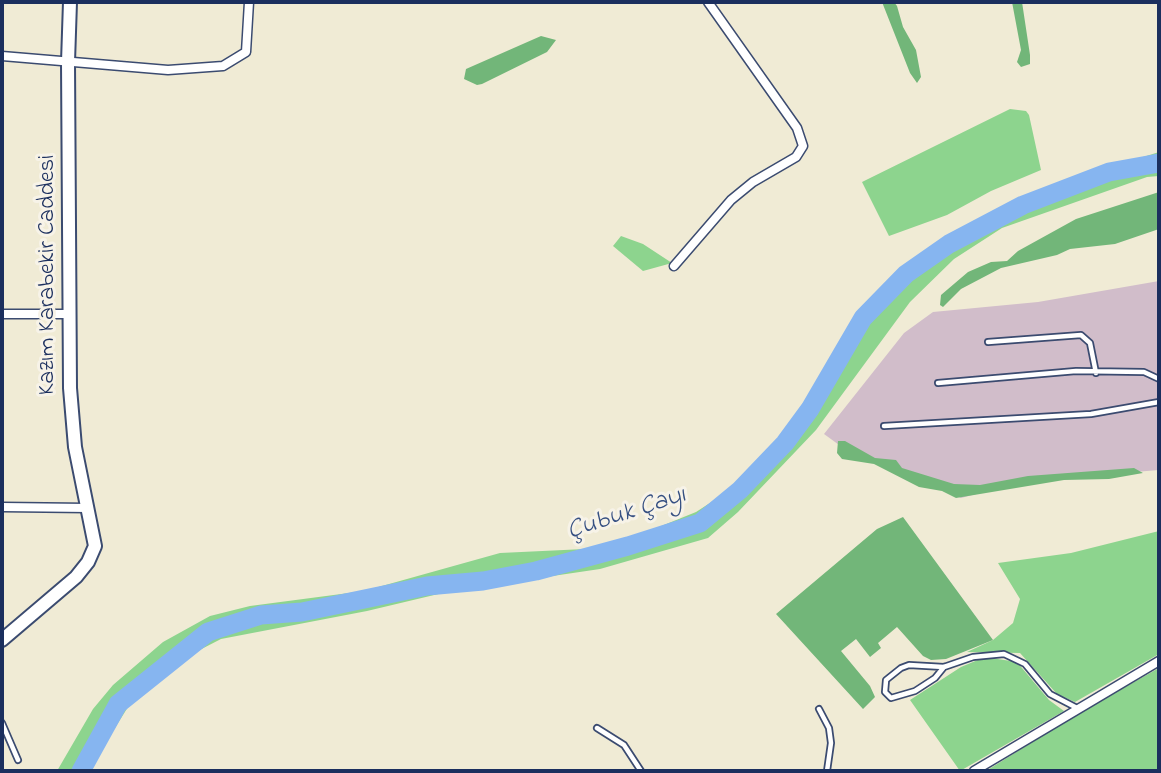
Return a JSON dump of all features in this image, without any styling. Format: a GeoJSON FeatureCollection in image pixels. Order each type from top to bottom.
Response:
{"type":"FeatureCollection","features":[{"type":"Feature","properties":{"kind":"street","name":"Kazım Karabekir Caddesi"},"geometry":{"type":"LineString","coordinates":[[2,640],[76,576],[88,562],[95,546],[73,429],[69,314],[68,62],[71,2]]}},
{"type":"Feature","properties":{"kind":"street"},"geometry":{"type":"LineString","coordinates":[[2,56],[168,70],[223,66],[246,52],[249,2]]}},
{"type":"Feature","properties":{"kind":"street"},"geometry":{"type":"LineString","coordinates":[[674,266],[731,200],[753,182],[796,156],[803,146],[797,128],[708,2]]}},
{"type":"Feature","properties":{"kind":"street"},"geometry":{"type":"LineString","coordinates":[[2,314],[69,314]]}},
{"type":"Feature","properties":{"kind":"street"},"geometry":{"type":"LineString","coordinates":[[2,507],[88,508]]}},
{"type":"Feature","properties":{"kind":"street"},"geometry":{"type":"LineString","coordinates":[[974,771],[1159,661]]}},
{"type":"Feature","properties":{"kind":"lane"},"geometry":{"type":"LineString","coordinates":[[988,342],[1081,335],[1090,343],[1096,373]]}},
{"type":"Feature","properties":{"kind":"lane"},"geometry":{"type":"LineString","coordinates":[[938,383],[1056,371],[1144,372],[1159,379]]}},
{"type":"Feature","properties":{"kind":"lane"},"geometry":{"type":"LineString","coordinates":[[884,426],[1091,414],[1159,402]]}},
{"type":"Feature","properties":{"kind":"lane"},"geometry":{"type":"LineString","coordinates":[[944,667],[928,684],[915,691],[891,698],[885,692],[886,680],[909,665],[944,667],[990,654],[1015,657],[1026,664],[1050,694],[1077,708]]}},
{"type":"Feature","properties":{"kind":"lane"},"geometry":{"type":"LineString","coordinates":[[819,709],[829,728],[831,743],[827,771]]}},
{"type":"Feature","properties":{"kind":"lane"},"geometry":{"type":"LineString","coordinates":[[2,723],[18,760]]}},
{"type":"Feature","properties":{"kind":"lane"},"geometry":{"type":"LineString","coordinates":[[597,728],[624,745],[641,771]]}},
{"type":"Feature","properties":{"kind":"shaded area"},"geometry":{"type":"Polygon","coordinates":[[[1159,281],[1159,470],[1026,481],[961,498],[846,450],[824,434],[904,333],[933,312],[1038,302],[1159,281]]]}},
{"type":"Feature","properties":{"kind":"green space"},"geometry":{"type":"Polygon","coordinates":[[[882,2],[894,2],[897,6],[903,27],[916,50],[921,77],[917,83],[910,73],[882,2]]]}},
{"type":"Feature","properties":{"kind":"green space"},"geometry":{"type":"Polygon","coordinates":[[[1012,2],[1022,2],[1030,55],[1030,64],[1021,67],[1017,62],[1021,50],[1012,2]]]}},
{"type":"Feature","properties":{"kind":"green space"},"geometry":{"type":"Polygon","coordinates":[[[541,36],[556,40],[547,52],[482,84],[477,85],[464,79],[466,69],[541,36]]]}},
{"type":"Feature","properties":{"kind":"green space"},"geometry":{"type":"Polygon","coordinates":[[[1010,109],[1026,111],[1029,115],[1041,170],[991,191],[947,215],[889,236],[862,182],[1010,109]]]}},
{"type":"Feature","properties":{"kind":"green space"},"geometry":{"type":"Polygon","coordinates":[[[1159,152],[1159,176],[1147,177],[1002,228],[954,259],[910,302],[816,430],[738,512],[708,538],[600,569],[451,591],[367,611],[221,639],[184,658],[128,707],[88,771],[57,771],[93,709],[113,685],[163,642],[210,616],[250,606],[364,591],[500,553],[585,549],[649,531],[696,512],[733,488],[775,443],[807,400],[864,307],[894,275],[964,228],[1011,205],[1064,182],[1159,152]]]}},
{"type":"Feature","properties":{"kind":"green space"},"geometry":{"type":"Polygon","coordinates":[[[1159,192],[1159,229],[1115,244],[1070,249],[1057,255],[1001,268],[961,289],[943,307],[940,305],[941,295],[968,272],[991,262],[1007,261],[1018,251],[1076,219],[1159,192]]]}},
{"type":"Feature","properties":{"kind":"green space"},"geometry":{"type":"Polygon","coordinates":[[[621,236],[643,244],[672,263],[643,271],[613,246],[621,236]]]}},
{"type":"Feature","properties":{"kind":"green space"},"geometry":{"type":"Polygon","coordinates":[[[838,441],[845,441],[875,458],[896,460],[902,468],[954,484],[980,485],[1028,476],[1134,468],[1143,473],[1109,479],[1064,480],[956,498],[942,491],[919,487],[874,464],[842,459],[837,453],[838,441]]]}},
{"type":"Feature","properties":{"kind":"green space"},"geometry":{"type":"Polygon","coordinates":[[[903,517],[993,640],[946,659],[931,660],[923,656],[897,627],[878,643],[881,648],[870,657],[856,639],[841,651],[870,686],[875,697],[863,709],[776,614],[877,529],[903,517]]]}},
{"type":"Feature","properties":{"kind":"green space"},"geometry":{"type":"Polygon","coordinates":[[[1159,531],[1159,654],[1075,702],[1057,694],[1020,653],[967,652],[993,640],[1013,623],[1020,599],[998,563],[1071,553],[1159,531]]]}},
{"type":"Feature","properties":{"kind":"green space"},"geometry":{"type":"Polygon","coordinates":[[[985,657],[1017,662],[1049,700],[1064,711],[960,771],[910,700],[961,667],[985,657]]]}},
{"type":"Feature","properties":{"kind":"green space"},"geometry":{"type":"Polygon","coordinates":[[[1159,668],[1159,771],[986,771],[1079,713],[1159,668]]]}},
{"type":"Feature","properties":{"kind":"waterway","name":"Çubuk Çayı"},"geometry":{"type":"LineString","coordinates":[[81,771],[118,704],[208,632],[261,615],[302,612],[427,586],[483,581],[536,571],[700,523],[740,490],[785,443],[810,409],[863,318],[906,274],[949,244],[1023,205],[1109,172],[1159,163]]}}]}
